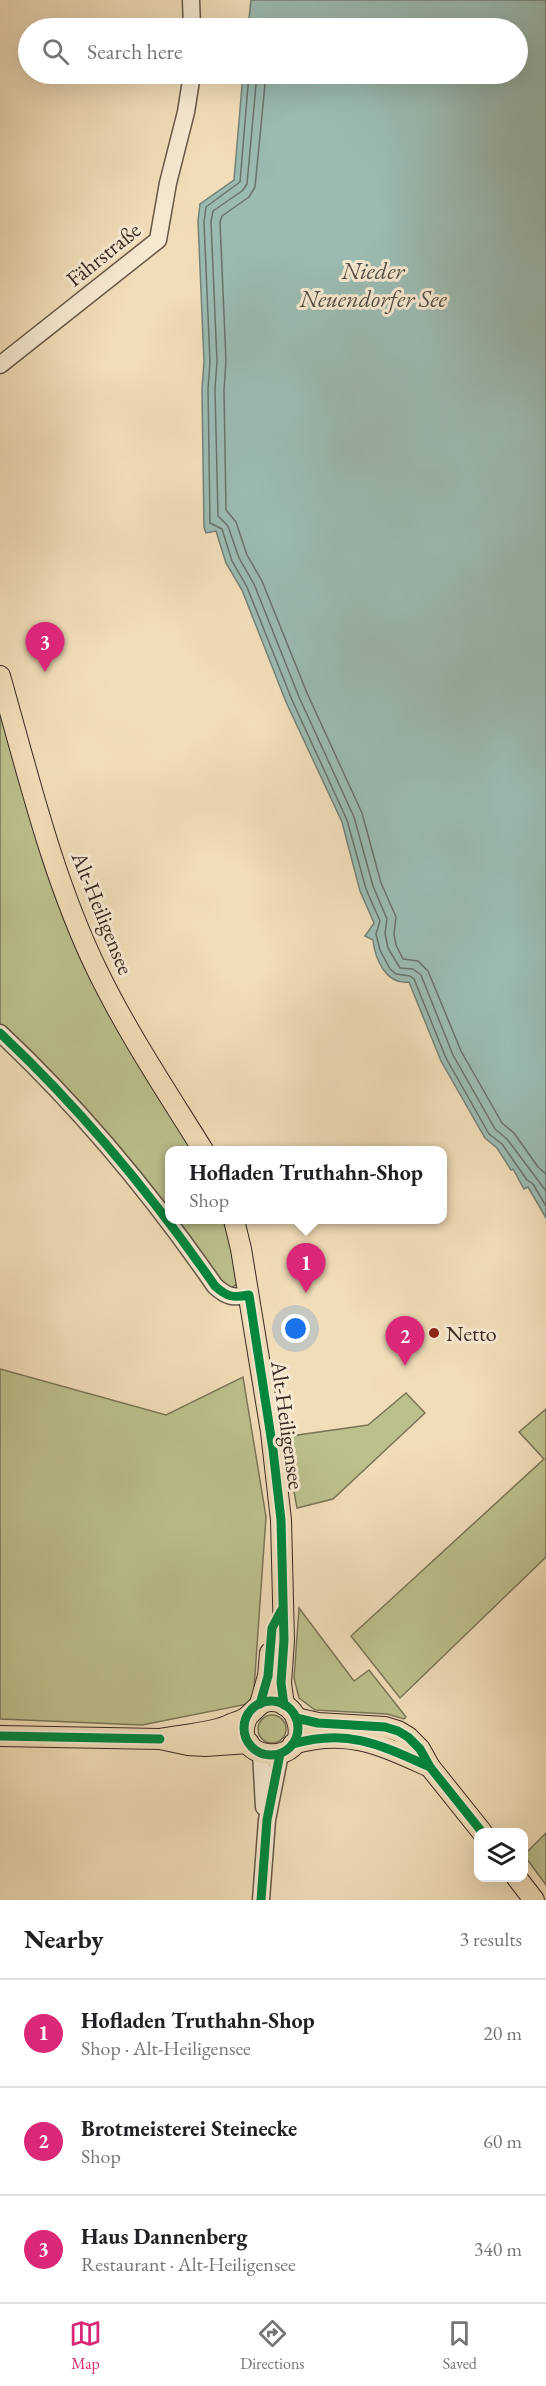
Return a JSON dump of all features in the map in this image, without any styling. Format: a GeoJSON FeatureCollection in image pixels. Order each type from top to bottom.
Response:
{"type":"FeatureCollection","features":[{"type":"Feature","properties":{"kind":"main road","name":"Alt-Heiligensee"},"geometry":{"type":"LineString","coordinates":[[0,676],[50,846],[72,911],[97,970],[201,1146]]}},
{"type":"Feature","properties":{"kind":"main road","name":"Alt-Heiligensee"},"geometry":{"type":"LineString","coordinates":[[235,1224],[249,1295],[273,1450],[281,1520],[282,1608],[278,1634]]}},
{"type":"Feature","properties":{"kind":"main road"},"geometry":{"type":"LineString","coordinates":[[271,1749],[245,1732],[268,1676],[278,1634]]}},
{"type":"Feature","properties":{"kind":"main road"},"geometry":{"type":"LineString","coordinates":[[271,1749],[298,1733],[281,1683],[278,1634]]}},
{"type":"Feature","properties":{"kind":"main road"},"geometry":{"type":"LineString","coordinates":[[160,1739],[225,1727],[271,1701],[290,1712],[318,1722],[385,1727],[408,1737],[420,1749],[430,1767],[478,1828]]}},
{"type":"Feature","properties":{"kind":"main road"},"geometry":{"type":"LineString","coordinates":[[0,1736],[160,1739],[188,1745],[271,1749],[317,1737],[363,1740],[400,1752],[430,1767]]}},
{"type":"Feature","properties":{"kind":"main road"},"geometry":{"type":"LineString","coordinates":[[520,1882],[534,1900]]}},
{"type":"Feature","properties":{"kind":"street"},"geometry":{"type":"LineString","coordinates":[[191,0],[192,18]]}},
{"type":"Feature","properties":{"kind":"street","name":"Fährstraße"},"geometry":{"type":"LineString","coordinates":[[0,365],[158,240],[168,183],[186,112],[190,84]]}},
{"type":"Feature","properties":{"kind":"street"},"geometry":{"type":"LineString","coordinates":[[0,1033],[33,1064],[118,1157],[165,1219]]}},
{"type":"Feature","properties":{"kind":"street"},"geometry":{"type":"LineString","coordinates":[[169,1224],[226,1296],[236,1298],[249,1295]]}},
{"type":"Feature","properties":{"kind":"street"},"geometry":{"type":"LineString","coordinates":[[261,1900],[267,1820],[263,1803],[271,1749]]}},
{"type":"Feature","properties":{"kind":"green space"},"geometry":{"type":"Polygon","coordinates":[[[0,700],[43,846],[192,1146],[165,1146],[165,1211],[0,1027],[0,700]]]}},
{"type":"Feature","properties":{"kind":"green space"},"geometry":{"type":"Polygon","coordinates":[[[176,1224],[226,1224],[238,1283],[230,1289],[225,1288],[176,1224]]]}},
{"type":"Feature","properties":{"kind":"green space"},"geometry":{"type":"Polygon","coordinates":[[[0,1369],[166,1415],[243,1377],[266,1517],[253,1703],[142,1725],[0,1719],[0,1369]]]}},
{"type":"Feature","properties":{"kind":"green space"},"geometry":{"type":"Polygon","coordinates":[[[406,1393],[425,1413],[333,1499],[297,1508],[284,1437],[368,1425],[406,1393]]]}},
{"type":"Feature","properties":{"kind":"green space"},"geometry":{"type":"Polygon","coordinates":[[[546,1409],[546,1557],[400,1698],[351,1636],[544,1459],[519,1432],[546,1409]]]}},
{"type":"Feature","properties":{"kind":"green space"},"geometry":{"type":"Polygon","coordinates":[[[299,1608],[354,1681],[369,1670],[406,1717],[404,1719],[387,1714],[315,1710],[299,1698],[294,1678],[299,1608]]]}},
{"type":"Feature","properties":{"kind":"green space"},"geometry":{"type":"Polygon","coordinates":[[[272,1715],[282,1719],[286,1729],[282,1739],[272,1743],[262,1739],[258,1729],[262,1719],[272,1715]]]}},
{"type":"Feature","properties":{"kind":"green space"},"geometry":{"type":"Polygon","coordinates":[[[546,1833],[546,1885],[528,1860],[528,1851],[546,1833]]]}},
{"type":"Feature","properties":{"kind":"water","name":"Nieder Neuendorfer See"},"geometry":{"type":"Polygon","coordinates":[[[251,0],[546,0],[546,1218],[528,1187],[524,1189],[513,1169],[511,1170],[497,1148],[485,1138],[441,1061],[409,982],[401,982],[388,975],[376,955],[373,940],[365,936],[374,923],[360,891],[342,822],[286,702],[242,590],[226,563],[216,531],[206,533],[204,527],[202,389],[204,362],[198,221],[200,204],[234,180],[242,84],[528,84],[528,18],[249,18],[251,0]]]}},
{"type":"Feature","properties":{"kind":"cycle path"},"geometry":{"type":"LineString","coordinates":[[0,1033],[87,1122],[165,1218]]}},
{"type":"Feature","properties":{"kind":"cycle path"},"geometry":{"type":"LineString","coordinates":[[170,1224],[215,1286],[231,1296],[249,1295],[273,1450],[281,1520],[284,1640],[281,1683],[284,1705]]}},
{"type":"Feature","properties":{"kind":"cycle path"},"geometry":{"type":"LineString","coordinates":[[260,1704],[268,1676],[272,1628],[281,1611]]}},
{"type":"Feature","properties":{"kind":"cycle path"},"geometry":{"type":"LineString","coordinates":[[271,1701],[281,1703],[290,1709],[296,1718],[298,1728],[296,1738],[290,1747],[281,1753],[271,1755],[261,1753],[252,1747],[246,1738],[244,1728],[246,1718],[252,1709],[261,1703],[271,1701]]}},
{"type":"Feature","properties":{"kind":"cycle path"},"geometry":{"type":"LineString","coordinates":[[296,1718],[318,1723],[385,1727],[408,1737],[420,1749],[430,1767],[479,1828]]}},
{"type":"Feature","properties":{"kind":"cycle path"},"geometry":{"type":"LineString","coordinates":[[0,1736],[160,1739]]}},
{"type":"Feature","properties":{"kind":"cycle path"},"geometry":{"type":"LineString","coordinates":[[293,1744],[313,1739],[348,1738],[380,1746],[430,1767]]}},
{"type":"Feature","properties":{"kind":"cycle path"},"geometry":{"type":"LineString","coordinates":[[261,1900],[267,1820],[280,1754]]}},
{"type":"Feature","properties":{"kind":"place","name":"Haus Dannenberg"},"geometry":{"type":"Point","coordinates":[45,672]}},
{"type":"Feature","properties":{"kind":"place","name":"Hofladen Truthahn-Shop"},"geometry":{"type":"Point","coordinates":[306,1293]}},
{"type":"Feature","properties":{"kind":"place","name":"Netto"},"geometry":{"type":"Point","coordinates":[434,1333]}},
{"type":"Feature","properties":{"kind":"place","name":"Brotmeisterei Steinecke"},"geometry":{"type":"Point","coordinates":[405,1366]}}]}
